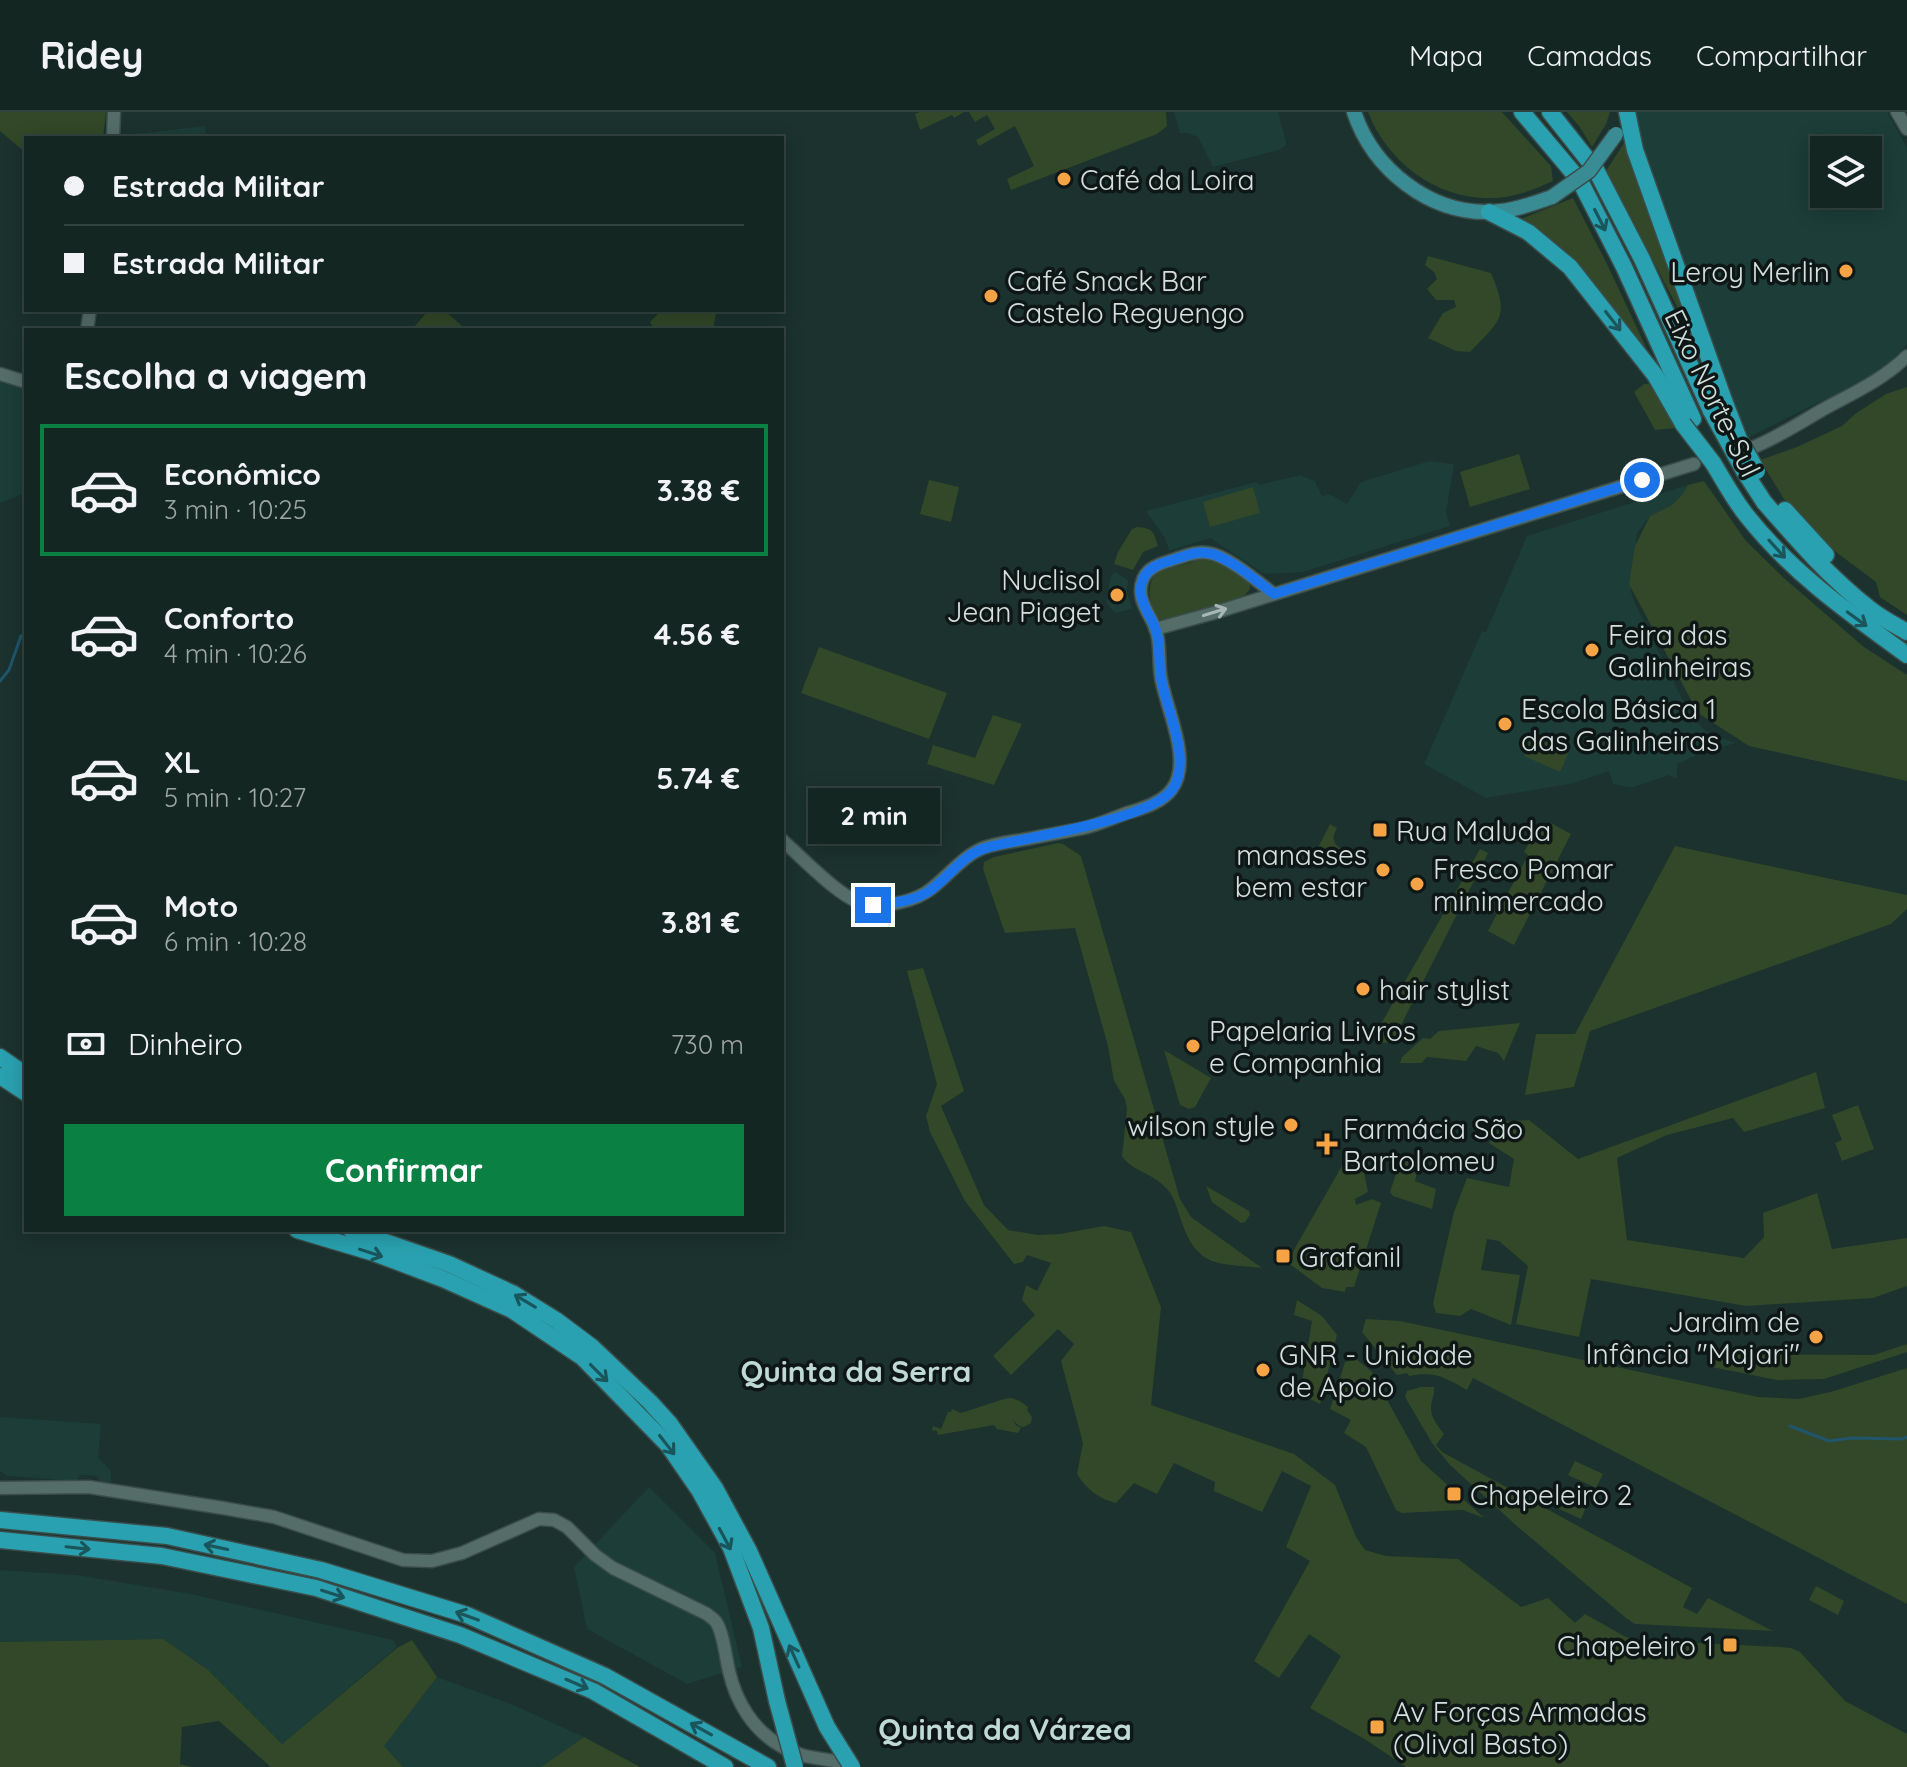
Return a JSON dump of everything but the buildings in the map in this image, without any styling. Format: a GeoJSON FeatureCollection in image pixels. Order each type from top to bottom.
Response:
{"type":"FeatureCollection","features":[{"type":"Feature","properties":{"kind":"highway","name":"Eixo Norte-Sul"},"geometry":{"type":"LineString","coordinates":[[1522,112],[1580,181],[1624,267],[1688,422],[1746,515],[1809,582],[1907,655]]}},
{"type":"Feature","properties":{"kind":"highway","name":"Eixo Norte-Sul"},"geometry":{"type":"LineString","coordinates":[[1550,112],[1596,170],[1718,407]]}},
{"type":"Feature","properties":{"kind":"highway"},"geometry":{"type":"LineString","coordinates":[[1626,112],[1635,150],[1718,407],[1769,499],[1838,568],[1907,622]]}},
{"type":"Feature","properties":{"kind":"highway"},"geometry":{"type":"LineString","coordinates":[[1489,212],[1528,232],[1570,267],[1688,422]]}},
{"type":"Feature","properties":{"kind":"highway","name":"Eixo Norte-Sul"},"geometry":{"type":"LineString","coordinates":[[1769,499],[1800,545],[1872,611],[1907,632]]}},
{"type":"Feature","properties":{"kind":"highway"},"geometry":{"type":"LineString","coordinates":[[0,1057],[24,1074]]}},
{"type":"Feature","properties":{"kind":"highway"},"geometry":{"type":"LineString","coordinates":[[0,1076],[24,1092]]}},
{"type":"Feature","properties":{"kind":"highway"},"geometry":{"type":"LineString","coordinates":[[304,1232],[374,1253],[512,1310],[582,1357],[668,1445],[699,1490],[731,1548],[761,1628],[795,1767]]}},
{"type":"Feature","properties":{"kind":"highway"},"geometry":{"type":"LineString","coordinates":[[357,1232],[449,1264],[514,1294],[592,1347],[650,1402],[670,1424],[715,1488],[749,1551],[827,1727],[854,1767]]}},
{"type":"Feature","properties":{"kind":"highway"},"geometry":{"type":"LineString","coordinates":[[0,1520],[167,1536],[321,1570],[467,1615],[605,1676],[768,1767]]}},
{"type":"Feature","properties":{"kind":"highway"},"geometry":{"type":"LineString","coordinates":[[0,1540],[162,1556],[316,1588],[460,1635],[593,1691],[725,1767]]}},
{"type":"Feature","properties":{"kind":"main road"},"geometry":{"type":"LineString","coordinates":[[1354,112],[1372,150],[1390,171],[1411,188],[1435,201],[1462,209],[1489,212],[1521,208],[1552,197],[1589,171],[1616,134],[1626,112]]}},
{"type":"Feature","properties":{"kind":"street"},"geometry":{"type":"LineString","coordinates":[[113,136],[114,112]]}},
{"type":"Feature","properties":{"kind":"street"},"geometry":{"type":"LineString","coordinates":[[1897,112],[1907,129]]}},
{"type":"Feature","properties":{"kind":"street"},"geometry":{"type":"LineString","coordinates":[[1749,449],[1868,385],[1907,356]]}},
{"type":"Feature","properties":{"kind":"street"},"geometry":{"type":"LineString","coordinates":[[0,374],[24,381]]}},
{"type":"Feature","properties":{"kind":"street"},"geometry":{"type":"LineString","coordinates":[[1155,629],[1694,464]]}},
{"type":"Feature","properties":{"kind":"street"},"geometry":{"type":"LineString","coordinates":[[784,842],[844,895],[859,903],[873,905],[900,902],[926,893],[969,856],[984,848],[1086,827],[1160,800],[1172,790],[1178,776],[1180,753],[1161,678],[1155,629],[1143,602],[1141,589],[1144,576],[1153,567],[1205,552],[1245,572],[1274,594]]}},
{"type":"Feature","properties":{"kind":"street"},"geometry":{"type":"LineString","coordinates":[[0,1488],[89,1487],[236,1510],[274,1517],[403,1560],[432,1561],[462,1553],[539,1519],[554,1520],[567,1527],[613,1568],[707,1614],[718,1624],[740,1704],[757,1729],[801,1757],[843,1762],[854,1767]]}},
{"type":"Feature","properties":{"kind":"shaded area"},"geometry":{"type":"Polygon","coordinates":[[[1174,112],[1278,112],[1285,146],[1213,167],[1198,137],[1180,133],[1174,112]]]}},
{"type":"Feature","properties":{"kind":"shaded area"},"geometry":{"type":"Polygon","coordinates":[[[1636,112],[1887,112],[1907,148],[1907,345],[1866,379],[1749,437],[1728,393],[1638,130],[1636,112]]]}},
{"type":"Feature","properties":{"kind":"shaded area"},"geometry":{"type":"Polygon","coordinates":[[[205,126],[207,136],[126,136],[205,126]]]}},
{"type":"Feature","properties":{"kind":"shaded area"},"geometry":{"type":"Polygon","coordinates":[[[0,380],[24,387],[24,494],[0,503],[0,380]]]}},
{"type":"Feature","properties":{"kind":"shaded area"},"geometry":{"type":"Polygon","coordinates":[[[1429,461],[1454,464],[1446,513],[1450,526],[1303,572],[1264,574],[1210,538],[1169,551],[1165,538],[1146,511],[1256,482],[1259,485],[1300,475],[1315,481],[1322,496],[1329,494],[1347,504],[1361,482],[1429,461]]]}},
{"type":"Feature","properties":{"kind":"shaded area","name":"Feira das Galinheiras"},"geometry":{"type":"Polygon","coordinates":[[[1688,485],[1684,494],[1672,505],[1650,516],[1637,533],[1631,591],[1690,715],[1709,734],[1736,743],[1706,751],[1677,764],[1677,779],[1669,775],[1628,787],[1613,784],[1609,771],[1570,784],[1486,798],[1424,764],[1527,536],[1688,485]]]}},
{"type":"Feature","properties":{"kind":"shaded area","name":"Nuclisol Jean Piaget"},"geometry":{"type":"Polygon","coordinates":[[[1115,572],[1128,580],[1127,592],[1132,609],[1115,613],[1106,602],[1111,576],[1115,572]]]}},
{"type":"Feature","properties":{"kind":"shaded area"},"geometry":{"type":"Polygon","coordinates":[[[0,1417],[101,1424],[98,1458],[111,1470],[111,1482],[101,1482],[97,1476],[80,1475],[76,1481],[8,1476],[0,1471],[0,1417]]]}},
{"type":"Feature","properties":{"kind":"shaded area"},"geometry":{"type":"Polygon","coordinates":[[[649,1487],[715,1553],[742,1667],[687,1684],[587,1629],[574,1567],[649,1487]]]}},
{"type":"Feature","properties":{"kind":"shaded area"},"geometry":{"type":"Polygon","coordinates":[[[0,1570],[77,1575],[191,1594],[393,1640],[397,1647],[282,1744],[207,1669],[163,1639],[0,1642],[0,1570]]]}},
{"type":"Feature","properties":{"kind":"shaded area"},"geometry":{"type":"Polygon","coordinates":[[[437,1677],[511,1704],[584,1737],[541,1767],[403,1767],[383,1746],[437,1677]]]}},
{"type":"Feature","properties":{"kind":"green space"},"geometry":{"type":"Polygon","coordinates":[[[0,112],[106,112],[103,136],[24,136],[24,151],[0,131],[0,112]]]}},
{"type":"Feature","properties":{"kind":"green space"},"geometry":{"type":"Polygon","coordinates":[[[964,112],[920,130],[915,114],[964,112]]]}},
{"type":"Feature","properties":{"kind":"green space"},"geometry":{"type":"Polygon","coordinates":[[[969,112],[1166,112],[1167,126],[1157,134],[1011,190],[1007,179],[1034,166],[1015,126],[979,146],[976,140],[995,129],[987,115],[975,122],[969,112]]]}},
{"type":"Feature","properties":{"kind":"green space"},"geometry":{"type":"Polygon","coordinates":[[[1368,112],[1502,112],[1551,166],[1553,181],[1506,197],[1484,198],[1442,189],[1422,178],[1390,150],[1368,112]]]}},
{"type":"Feature","properties":{"kind":"green space"},"geometry":{"type":"Polygon","coordinates":[[[1567,112],[1610,112],[1592,147],[1579,126],[1567,112]]]}},
{"type":"Feature","properties":{"kind":"green space"},"geometry":{"type":"Polygon","coordinates":[[[1624,143],[1684,312],[1681,314],[1606,171],[1624,143]]]}},
{"type":"Feature","properties":{"kind":"green space"},"geometry":{"type":"Polygon","coordinates":[[[1573,198],[1646,347],[1642,349],[1519,222],[1573,198]]]}},
{"type":"Feature","properties":{"kind":"green space"},"geometry":{"type":"Polygon","coordinates":[[[1428,256],[1491,273],[1500,299],[1499,317],[1470,352],[1456,351],[1428,338],[1443,313],[1456,307],[1454,300],[1436,300],[1427,289],[1437,279],[1425,265],[1428,256]]]}},
{"type":"Feature","properties":{"kind":"green space"},"geometry":{"type":"Polygon","coordinates":[[[427,312],[446,312],[462,326],[460,328],[413,328],[427,312]]]}},
{"type":"Feature","properties":{"kind":"green space"},"geometry":{"type":"Polygon","coordinates":[[[660,312],[716,312],[713,328],[654,328],[650,322],[660,312]]]}},
{"type":"Feature","properties":{"kind":"green space"},"geometry":{"type":"Polygon","coordinates":[[[1649,384],[1670,414],[1675,428],[1655,430],[1634,392],[1649,384]]]}},
{"type":"Feature","properties":{"kind":"green space"},"geometry":{"type":"Polygon","coordinates":[[[1907,387],[1907,615],[1880,597],[1876,582],[1836,552],[1806,524],[1784,499],[1760,460],[1842,426],[1886,394],[1907,387]]]}},
{"type":"Feature","properties":{"kind":"green space"},"geometry":{"type":"Polygon","coordinates":[[[1519,454],[1530,489],[1470,507],[1460,472],[1519,454]]]}},
{"type":"Feature","properties":{"kind":"green space"},"geometry":{"type":"Polygon","coordinates":[[[929,480],[959,487],[951,522],[920,514],[929,480]]]}},
{"type":"Feature","properties":{"kind":"green space"},"geometry":{"type":"Polygon","coordinates":[[[1704,481],[1746,541],[1785,579],[1864,647],[1907,675],[1907,781],[1749,746],[1698,713],[1629,584],[1635,546],[1650,516],[1672,505],[1688,485],[1704,481]]]}},
{"type":"Feature","properties":{"kind":"green space"},"geometry":{"type":"Polygon","coordinates":[[[1253,487],[1260,513],[1210,527],[1203,502],[1253,487]]]}},
{"type":"Feature","properties":{"kind":"green space"},"geometry":{"type":"Polygon","coordinates":[[[1137,527],[1152,532],[1158,546],[1143,552],[1133,570],[1114,564],[1132,529],[1137,527]]]}},
{"type":"Feature","properties":{"kind":"green space"},"geometry":{"type":"Polygon","coordinates":[[[1202,559],[1234,570],[1250,582],[1250,589],[1244,596],[1164,621],[1157,618],[1150,596],[1155,573],[1202,559]]]}},
{"type":"Feature","properties":{"kind":"green space"},"geometry":{"type":"Polygon","coordinates":[[[819,647],[947,693],[929,739],[801,693],[819,647]]]}},
{"type":"Feature","properties":{"kind":"green space"},"geometry":{"type":"Polygon","coordinates":[[[993,715],[1022,724],[994,785],[927,764],[933,745],[975,758],[993,715]]]}},
{"type":"Feature","properties":{"kind":"green space"},"geometry":{"type":"Polygon","coordinates":[[[1532,736],[1569,752],[1560,772],[1524,756],[1532,736]]]}},
{"type":"Feature","properties":{"kind":"green space"},"geometry":{"type":"Polygon","coordinates":[[[1551,823],[1571,834],[1514,945],[1488,931],[1528,855],[1524,852],[1537,828],[1551,823]]]}},
{"type":"Feature","properties":{"kind":"green space"},"geometry":{"type":"Polygon","coordinates":[[[1330,824],[1337,828],[1334,840],[1342,849],[1334,863],[1313,857],[1330,824]]]}},
{"type":"Feature","properties":{"kind":"green space"},"geometry":{"type":"Polygon","coordinates":[[[1058,843],[1081,856],[1180,1199],[1191,1217],[1262,1268],[1222,1264],[1203,1256],[1188,1238],[1167,1189],[1130,1165],[1122,1156],[1127,1109],[1125,1099],[1114,1081],[1108,1046],[1075,928],[1005,933],[983,869],[984,862],[1058,843]]]}},
{"type":"Feature","properties":{"kind":"green space"},"geometry":{"type":"Polygon","coordinates":[[[1675,846],[1907,895],[1907,909],[1891,924],[1590,1031],[1574,1087],[1525,1095],[1536,1034],[1575,1034],[1675,846]]]}},
{"type":"Feature","properties":{"kind":"green space"},"geometry":{"type":"Polygon","coordinates":[[[1480,849],[1488,853],[1394,1039],[1382,1043],[1377,1031],[1480,849]]]}},
{"type":"Feature","properties":{"kind":"green space"},"geometry":{"type":"Polygon","coordinates":[[[923,968],[964,1091],[941,1106],[984,1205],[1008,1230],[1038,1235],[1104,1226],[1131,1232],[1161,1307],[1151,1405],[1294,1454],[1335,1485],[1356,1537],[1365,1550],[1386,1556],[1458,1559],[1521,1607],[1548,1598],[1575,1623],[1585,1614],[1626,1637],[1780,1647],[1800,1652],[1845,1701],[1907,1734],[1907,1767],[1406,1767],[1310,1708],[1341,1656],[1309,1634],[1279,1678],[1254,1661],[1310,1561],[1286,1547],[1311,1486],[1282,1471],[1262,1512],[1214,1491],[1215,1482],[1174,1463],[1157,1494],[1134,1483],[1116,1503],[1104,1499],[1089,1489],[1077,1474],[1083,1443],[1061,1361],[1074,1344],[1058,1329],[1011,1375],[993,1356],[1035,1315],[1022,1300],[1026,1285],[1037,1291],[1051,1263],[1027,1255],[1023,1262],[1014,1264],[965,1201],[930,1132],[926,1116],[937,1084],[907,971],[923,968]]]}},
{"type":"Feature","properties":{"kind":"green space"},"geometry":{"type":"Polygon","coordinates":[[[1520,1023],[1504,1061],[1498,1053],[1476,1046],[1466,1061],[1427,1057],[1421,1063],[1400,1063],[1402,1057],[1423,1038],[1430,1039],[1439,1031],[1520,1023]]]}},
{"type":"Feature","properties":{"kind":"green space"},"geometry":{"type":"Polygon","coordinates":[[[1164,1050],[1211,1078],[1195,1107],[1189,1109],[1180,1105],[1164,1050]]]}},
{"type":"Feature","properties":{"kind":"green space"},"geometry":{"type":"Polygon","coordinates":[[[1816,1072],[1825,1108],[1744,1132],[1733,1118],[1667,1135],[1617,1158],[1627,1240],[1744,1258],[1764,1237],[1763,1213],[1817,1193],[1832,1249],[1907,1238],[1907,1286],[1873,1298],[1746,1306],[1591,1279],[1579,1337],[1516,1324],[1528,1266],[1499,1241],[1487,1239],[1481,1270],[1520,1275],[1511,1325],[1471,1309],[1460,1316],[1436,1313],[1433,1303],[1454,1212],[1467,1178],[1509,1187],[1514,1159],[1489,1143],[1506,1121],[1529,1120],[1578,1159],[1816,1072]]]}},
{"type":"Feature","properties":{"kind":"green space"},"geometry":{"type":"Polygon","coordinates":[[[1858,1105],[1874,1149],[1842,1161],[1835,1143],[1842,1140],[1832,1115],[1858,1105]]]}},
{"type":"Feature","properties":{"kind":"green space"},"geometry":{"type":"Polygon","coordinates":[[[1351,1150],[1361,1157],[1368,1192],[1355,1199],[1356,1205],[1372,1199],[1381,1203],[1354,1287],[1346,1287],[1345,1292],[1322,1288],[1287,1262],[1351,1150]]]}},
{"type":"Feature","properties":{"kind":"green space"},"geometry":{"type":"Polygon","coordinates":[[[1402,1156],[1419,1162],[1415,1181],[1436,1189],[1432,1209],[1393,1196],[1390,1192],[1402,1156]]]}},
{"type":"Feature","properties":{"kind":"green space"},"geometry":{"type":"Polygon","coordinates":[[[1206,1186],[1249,1211],[1245,1222],[1241,1223],[1212,1202],[1206,1186]]]}},
{"type":"Feature","properties":{"kind":"green space"},"geometry":{"type":"Polygon","coordinates":[[[1297,1300],[1322,1316],[1337,1335],[1320,1404],[1300,1394],[1312,1321],[1294,1315],[1297,1300]]]}},
{"type":"Feature","properties":{"kind":"green space"},"geometry":{"type":"Polygon","coordinates":[[[1366,1319],[1400,1321],[1758,1397],[1799,1399],[1907,1368],[1907,1604],[1473,1378],[1467,1390],[1433,1375],[1397,1375],[1362,1332],[1366,1319]]]}},
{"type":"Feature","properties":{"kind":"green space"},"geometry":{"type":"Polygon","coordinates":[[[1907,1344],[1907,1352],[1824,1379],[1777,1380],[1707,1366],[1716,1354],[1874,1355],[1907,1344]]]}},
{"type":"Feature","properties":{"kind":"green space"},"geometry":{"type":"Polygon","coordinates":[[[1356,1359],[1371,1371],[1421,1461],[1484,1518],[1463,1510],[1402,1513],[1396,1510],[1366,1447],[1344,1433],[1351,1420],[1330,1409],[1345,1362],[1356,1359]]]}},
{"type":"Feature","properties":{"kind":"green space"},"geometry":{"type":"Polygon","coordinates":[[[1434,1387],[1431,1412],[1444,1434],[1436,1445],[1442,1452],[1692,1588],[1683,1607],[1697,1614],[1708,1598],[1773,1631],[1635,1624],[1626,1618],[1450,1465],[1432,1443],[1405,1397],[1407,1391],[1434,1387]]]}},
{"type":"Feature","properties":{"kind":"green space"},"geometry":{"type":"Polygon","coordinates":[[[1011,1398],[1028,1407],[1032,1417],[1031,1423],[1024,1427],[1013,1420],[1016,1425],[1021,1428],[1018,1433],[997,1429],[994,1425],[938,1435],[936,1430],[932,1431],[933,1426],[941,1429],[952,1409],[961,1413],[1011,1398]]]}},
{"type":"Feature","properties":{"kind":"green space"},"geometry":{"type":"Polygon","coordinates":[[[1575,1461],[1603,1474],[1596,1488],[1568,1475],[1575,1461]]]}},
{"type":"Feature","properties":{"kind":"green space"},"geometry":{"type":"Polygon","coordinates":[[[1560,1494],[1587,1505],[1581,1519],[1555,1507],[1560,1494]]]}},
{"type":"Feature","properties":{"kind":"green space"},"geometry":{"type":"Polygon","coordinates":[[[1816,1586],[1844,1601],[1838,1615],[1809,1600],[1816,1586]]]}},
{"type":"Feature","properties":{"kind":"green space"},"geometry":{"type":"Polygon","coordinates":[[[163,1639],[207,1669],[282,1744],[397,1648],[412,1640],[437,1677],[384,1746],[403,1767],[271,1767],[219,1721],[182,1727],[180,1764],[192,1767],[0,1767],[0,1642],[163,1639]]]}},
{"type":"Feature","properties":{"kind":"green space"},"geometry":{"type":"Polygon","coordinates":[[[584,1737],[640,1767],[541,1767],[584,1737]]]}},
{"type":"Feature","properties":{"kind":"waterway"},"geometry":{"type":"LineString","coordinates":[[0,681],[9,670],[21,636]]}},
{"type":"Feature","properties":{"kind":"waterway"},"geometry":{"type":"LineString","coordinates":[[1790,1426],[1829,1441],[1907,1437]]}},
{"type":"Feature","properties":{"kind":"place","name":"Café da Loira"},"geometry":{"type":"Point","coordinates":[1064,179]}},
{"type":"Feature","properties":{"kind":"place","name":"Leroy Merlin"},"geometry":{"type":"Point","coordinates":[1846,271]}},
{"type":"Feature","properties":{"kind":"place","name":"Café Snack Bar Castelo Reguengo"},"geometry":{"type":"Point","coordinates":[991,296]}},
{"type":"Feature","properties":{"kind":"place","name":"Nuclisol Jean Piaget"},"geometry":{"type":"Point","coordinates":[1117,595]}},
{"type":"Feature","properties":{"kind":"place","name":"Feira das Galinheiras"},"geometry":{"type":"Point","coordinates":[1592,650]}},
{"type":"Feature","properties":{"kind":"place","name":"Escola Básica 1 das Galinheiras"},"geometry":{"type":"Point","coordinates":[1505,724]}},
{"type":"Feature","properties":{"kind":"place","name":"Rua Maluda"},"geometry":{"type":"Point","coordinates":[1380,830]}},
{"type":"Feature","properties":{"kind":"place","name":"manasses bem estar"},"geometry":{"type":"Point","coordinates":[1383,870]}},
{"type":"Feature","properties":{"kind":"place","name":"Fresco Pomar minimercado"},"geometry":{"type":"Point","coordinates":[1417,884]}},
{"type":"Feature","properties":{"kind":"place","name":"hair stylist"},"geometry":{"type":"Point","coordinates":[1363,989]}},
{"type":"Feature","properties":{"kind":"place","name":"Papelaria Livros e Companhia"},"geometry":{"type":"Point","coordinates":[1193,1046]}},
{"type":"Feature","properties":{"kind":"place","name":"wilson style"},"geometry":{"type":"Point","coordinates":[1291,1125]}},
{"type":"Feature","properties":{"kind":"place","name":"Farmácia São Bartolomeu"},"geometry":{"type":"Point","coordinates":[1327,1144]}},
{"type":"Feature","properties":{"kind":"place","name":"Grafanil"},"geometry":{"type":"Point","coordinates":[1283,1256]}},
{"type":"Feature","properties":{"kind":"place","name":"Jardim de Infância \"Majari\""},"geometry":{"type":"Point","coordinates":[1816,1337]}},
{"type":"Feature","properties":{"kind":"place","name":"GNR - Unidade de Apoio"},"geometry":{"type":"Point","coordinates":[1263,1370]}},
{"type":"Feature","properties":{"kind":"place","name":"Chapeleiro 2"},"geometry":{"type":"Point","coordinates":[1454,1494]}},
{"type":"Feature","properties":{"kind":"place","name":"Chapeleiro 1"},"geometry":{"type":"Point","coordinates":[1730,1645]}},
{"type":"Feature","properties":{"kind":"place","name":"Av Forças Armadas (Olival Basto)"},"geometry":{"type":"Point","coordinates":[1377,1727]}},
{"type":"Feature","properties":{"kind":"district","name":"Quinta da Serra"},"geometry":{"type":"Point","coordinates":[856,1371]}},
{"type":"Feature","properties":{"kind":"district","name":"Quinta da Várzea"},"geometry":{"type":"Point","coordinates":[1005,1729]}},
{"type":"Feature","properties":{"kind":"route"},"geometry":{"type":"LineString","coordinates":[[873,905],[900,902],[926,893],[969,856],[984,848],[1086,827],[1145,807],[1172,790],[1178,776],[1180,753],[1161,678],[1155,629],[1146,613],[1141,589],[1144,576],[1153,567],[1192,554],[1212,553],[1274,594],[1642,480]]}}]}
